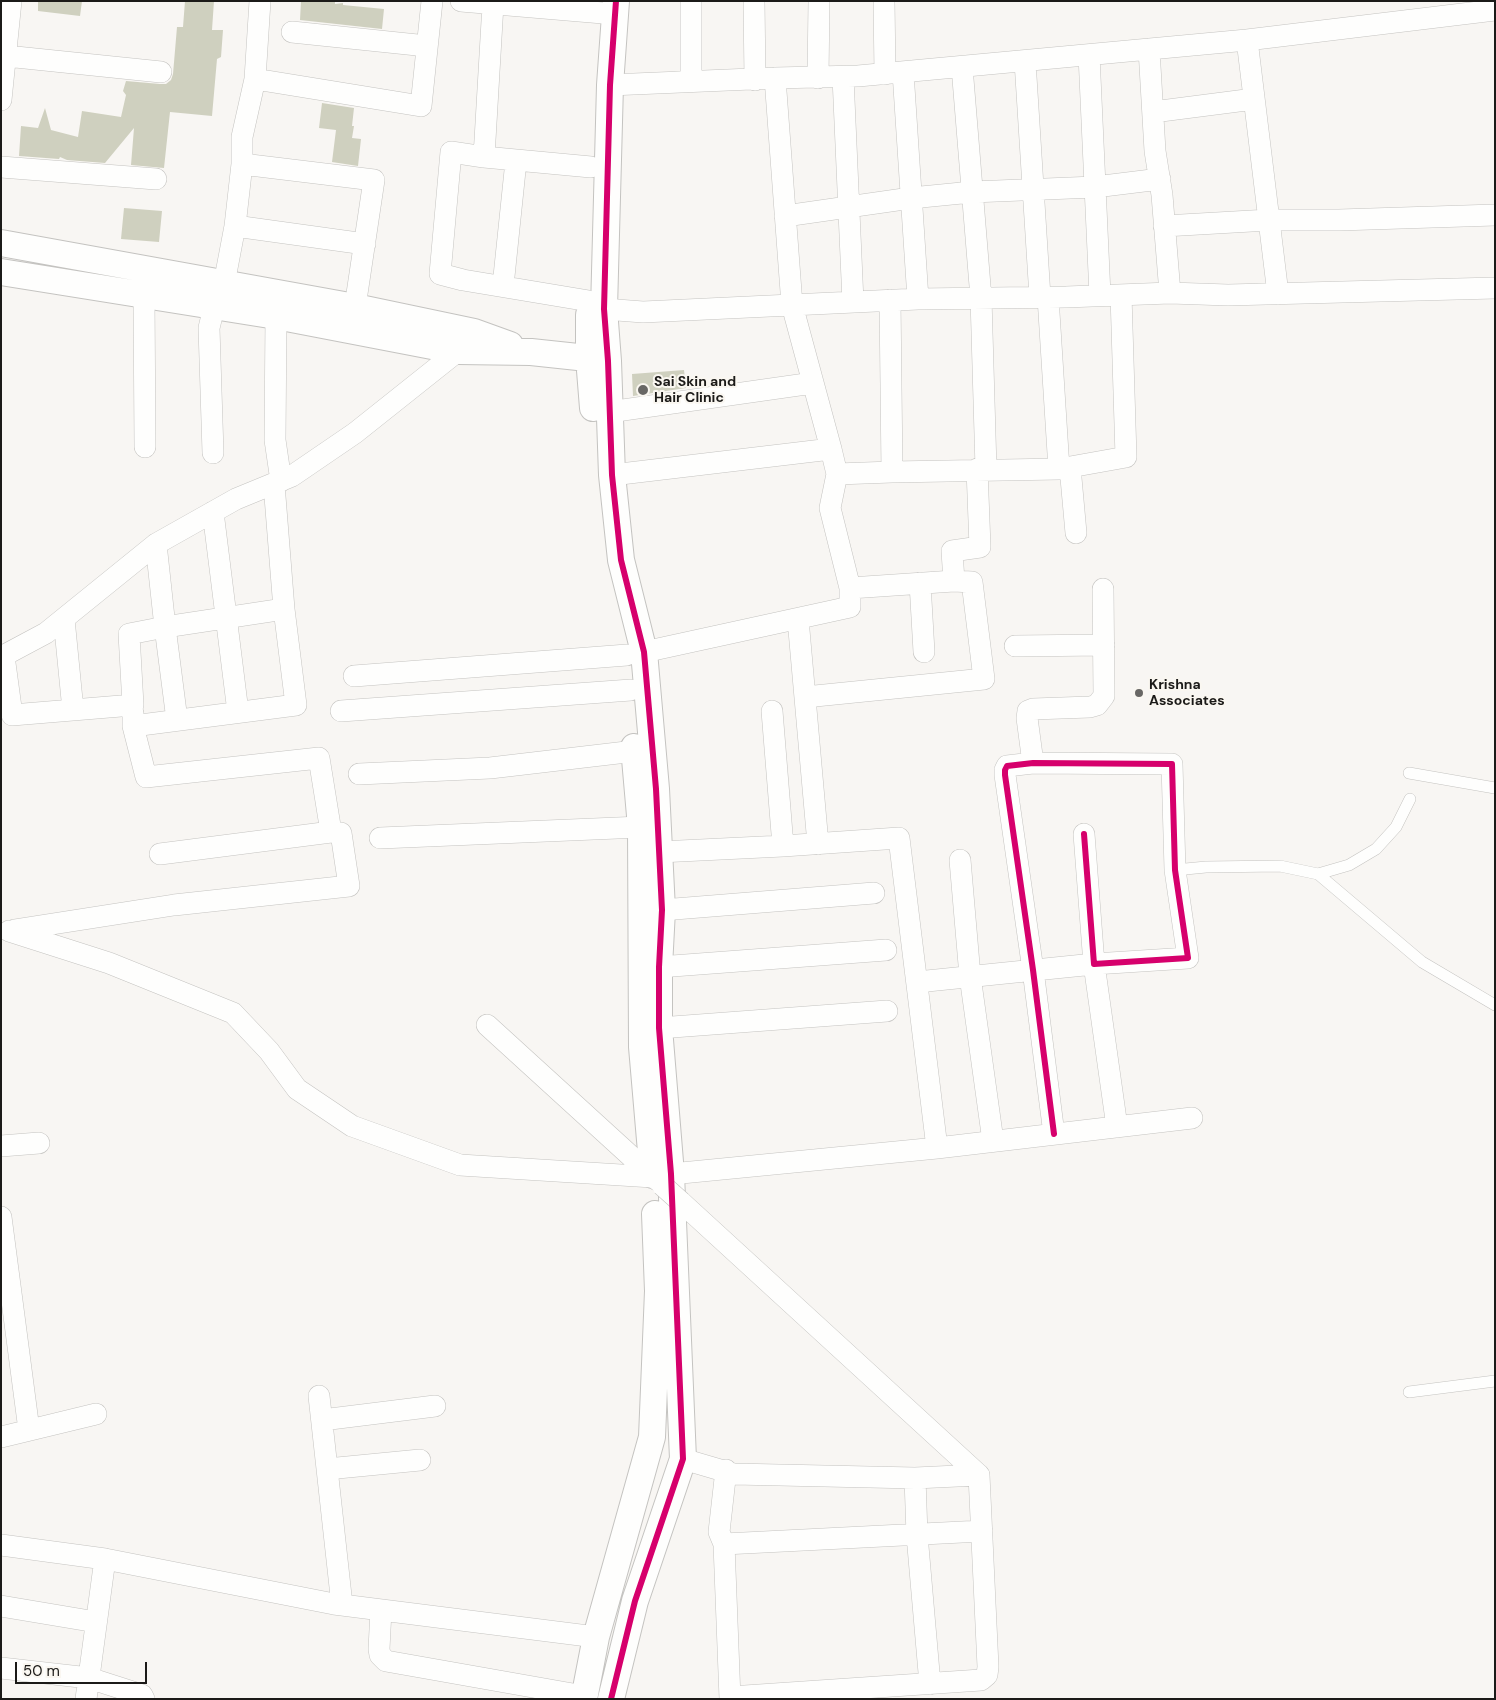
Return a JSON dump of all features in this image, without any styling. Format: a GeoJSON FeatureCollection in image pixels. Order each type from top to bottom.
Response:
{"type":"FeatureCollection","features":[{"type":"Feature","properties":{"kind":"street"},"geometry":{"type":"LineString","coordinates":[[1,100],[11,1]]}},
{"type":"Feature","properties":{"kind":"street"},"geometry":{"type":"LineString","coordinates":[[213,453],[209,328],[219,295],[235,226],[242,164],[242,137],[255,79],[260,1]]}},
{"type":"Feature","properties":{"kind":"street"},"geometry":{"type":"LineString","coordinates":[[255,79],[421,106],[432,1]]}},
{"type":"Feature","properties":{"kind":"street"},"geometry":{"type":"LineString","coordinates":[[461,1],[493,4],[607,7]]}},
{"type":"Feature","properties":{"kind":"street"},"geometry":{"type":"LineString","coordinates":[[691,1],[691,81]]}},
{"type":"Feature","properties":{"kind":"street"},"geometry":{"type":"LineString","coordinates":[[354,676],[636,653],[850,607],[850,588],[830,508],[837,474],[792,305],[785,216],[754,1]]}},
{"type":"Feature","properties":{"kind":"street"},"geometry":{"type":"LineString","coordinates":[[818,1],[818,78]]}},
{"type":"Feature","properties":{"kind":"street"},"geometry":{"type":"LineString","coordinates":[[884,1],[911,198],[918,299]]}},
{"type":"Feature","properties":{"kind":"street"},"geometry":{"type":"LineString","coordinates":[[484,157],[493,4]]}},
{"type":"Feature","properties":{"kind":"street"},"geometry":{"type":"LineString","coordinates":[[596,305],[610,85],[607,7]]}},
{"type":"Feature","properties":{"kind":"street"},"geometry":{"type":"LineString","coordinates":[[381,1610],[379,1649],[380,1655],[386,1661],[584,1698],[596,1636],[652,1437],[662,1179],[642,1047],[641,827],[631,690],[636,653],[606,553],[591,167],[607,7]]}},
{"type":"Feature","properties":{"kind":"street"},"geometry":{"type":"LineString","coordinates":[[610,85],[843,77],[894,73],[1247,40],[1495,10]]}},
{"type":"Feature","properties":{"kind":"street"},"geometry":{"type":"LineString","coordinates":[[292,32],[427,46]]}},
{"type":"Feature","properties":{"kind":"street"},"geometry":{"type":"LineString","coordinates":[[1247,40],[1278,294]]}},
{"type":"Feature","properties":{"kind":"street"},"geometry":{"type":"LineString","coordinates":[[1149,49],[1155,151],[1160,179],[1170,292]]}},
{"type":"Feature","properties":{"kind":"street"},"geometry":{"type":"LineString","coordinates":[[1088,55],[1100,296]]}},
{"type":"Feature","properties":{"kind":"street"},"geometry":{"type":"LineString","coordinates":[[6,56],[161,72]]}},
{"type":"Feature","properties":{"kind":"street"},"geometry":{"type":"LineString","coordinates":[[1026,61],[1033,188],[1044,297],[1065,468],[1076,533]]}},
{"type":"Feature","properties":{"kind":"street"},"geometry":{"type":"LineString","coordinates":[[954,581],[952,551],[980,547],[981,298],[962,67]]}},
{"type":"Feature","properties":{"kind":"street"},"geometry":{"type":"LineString","coordinates":[[843,77],[853,302]]}},
{"type":"Feature","properties":{"kind":"street"},"geometry":{"type":"LineString","coordinates":[[1153,112],[1254,99]]}},
{"type":"Feature","properties":{"kind":"street"},"geometry":{"type":"LineString","coordinates":[[591,167],[516,161],[451,152],[440,274],[596,305],[643,312],[918,299],[1100,296],[1170,292],[1228,295],[1495,288]]}},
{"type":"Feature","properties":{"kind":"street"},"geometry":{"type":"LineString","coordinates":[[503,286],[516,161]]}},
{"type":"Feature","properties":{"kind":"street"},"geometry":{"type":"LineString","coordinates":[[242,164],[374,180],[355,307]]}},
{"type":"Feature","properties":{"kind":"street"},"geometry":{"type":"LineString","coordinates":[[1,167],[156,178]]}},
{"type":"Feature","properties":{"kind":"street"},"geometry":{"type":"LineString","coordinates":[[785,216],[911,198],[1033,188],[1094,187],[1160,179]]}},
{"type":"Feature","properties":{"kind":"street"},"geometry":{"type":"LineString","coordinates":[[1164,226],[1269,220],[1339,220],[1495,215]]}},
{"type":"Feature","properties":{"kind":"street"},"geometry":{"type":"LineString","coordinates":[[235,226],[365,244]]}},
{"type":"Feature","properties":{"kind":"street"},"geometry":{"type":"LineString","coordinates":[[1,243],[219,295],[276,316],[466,341],[532,352],[598,359]]}},
{"type":"Feature","properties":{"kind":"street"},"geometry":{"type":"LineString","coordinates":[[1,272],[144,296],[219,295],[355,307],[466,341]]}},
{"type":"Feature","properties":{"kind":"street"},"geometry":{"type":"LineString","coordinates":[[837,474],[1065,468],[1126,457],[1121,295]]}},
{"type":"Feature","properties":{"kind":"street"},"geometry":{"type":"LineString","coordinates":[[144,296],[145,447]]}},
{"type":"Feature","properties":{"kind":"street"},"geometry":{"type":"LineString","coordinates":[[890,300],[892,472]]}},
{"type":"Feature","properties":{"kind":"street"},"geometry":{"type":"LineString","coordinates":[[276,316],[275,440],[278,482],[284,609],[296,705],[177,720],[73,710],[12,715],[2,656],[46,633],[156,544],[236,499],[278,482],[292,476],[356,433],[466,341]]}},
{"type":"Feature","properties":{"kind":"street"},"geometry":{"type":"LineString","coordinates":[[598,359],[609,412],[612,475],[620,560],[656,789],[662,910],[659,967],[662,1179],[683,1459],[635,1602],[611,1699]]}},
{"type":"Feature","properties":{"kind":"street"},"geometry":{"type":"LineString","coordinates":[[609,412],[813,383]]}},
{"type":"Feature","properties":{"kind":"street"},"geometry":{"type":"LineString","coordinates":[[612,475],[831,449]]}},
{"type":"Feature","properties":{"kind":"street"},"geometry":{"type":"LineString","coordinates":[[213,512],[238,712]]}},
{"type":"Feature","properties":{"kind":"street"},"geometry":{"type":"LineString","coordinates":[[156,544],[177,720]]}},
{"type":"Feature","properties":{"kind":"street"},"geometry":{"type":"LineString","coordinates":[[804,697],[984,679],[972,582],[954,581],[850,588]]}},
{"type":"Feature","properties":{"kind":"street"},"geometry":{"type":"LineString","coordinates":[[920,583],[924,652]]}},
{"type":"Feature","properties":{"kind":"street"},"geometry":{"type":"LineString","coordinates":[[1033,764],[1027,718],[1028,711],[1033,709],[1090,707],[1097,705],[1101,701],[1105,690],[1103,588]]}},
{"type":"Feature","properties":{"kind":"street"},"geometry":{"type":"LineString","coordinates":[[284,609],[129,634],[133,715],[146,777],[319,758],[331,832]]}},
{"type":"Feature","properties":{"kind":"street"},"geometry":{"type":"LineString","coordinates":[[64,619],[73,710]]}},
{"type":"Feature","properties":{"kind":"street"},"geometry":{"type":"LineString","coordinates":[[798,619],[818,844]]}},
{"type":"Feature","properties":{"kind":"street"},"geometry":{"type":"LineString","coordinates":[[1015,646],[1104,644]]}},
{"type":"Feature","properties":{"kind":"street"},"geometry":{"type":"LineString","coordinates":[[341,711],[631,690]]}},
{"type":"Feature","properties":{"kind":"street"},"geometry":{"type":"LineString","coordinates":[[772,711],[783,846]]}},
{"type":"Feature","properties":{"kind":"street"},"geometry":{"type":"LineString","coordinates":[[359,774],[490,768],[634,751]]}},
{"type":"Feature","properties":{"kind":"street"},"geometry":{"type":"LineString","coordinates":[[917,982],[970,976],[1033,970],[1094,964],[1188,958],[1175,870],[1172,764],[1033,764],[1007,766],[1005,770],[1033,970],[1054,1134]]}},
{"type":"Feature","properties":{"kind":"street"},"geometry":{"type":"LineString","coordinates":[[380,838],[641,827]]}},
{"type":"Feature","properties":{"kind":"street"},"geometry":{"type":"LineString","coordinates":[[5,931],[174,906],[349,886],[341,833],[331,832],[160,854]]}},
{"type":"Feature","properties":{"kind":"street"},"geometry":{"type":"LineString","coordinates":[[1084,834],[1094,964],[1117,1127]]}},
{"type":"Feature","properties":{"kind":"street"},"geometry":{"type":"LineString","coordinates":[[659,852],[898,838],[937,1148]]}},
{"type":"Feature","properties":{"kind":"street"},"geometry":{"type":"LineString","coordinates":[[960,860],[970,976],[993,1141]]}},
{"type":"Feature","properties":{"kind":"street"},"geometry":{"type":"LineString","coordinates":[[662,910],[874,892]]}},
{"type":"Feature","properties":{"kind":"street"},"geometry":{"type":"LineString","coordinates":[[5,931],[109,963],[234,1013],[268,1051],[297,1089],[352,1126],[460,1165],[662,1179],[1192,1118]]}},
{"type":"Feature","properties":{"kind":"street"},"geometry":{"type":"LineString","coordinates":[[659,967],[886,950]]}},
{"type":"Feature","properties":{"kind":"street"},"geometry":{"type":"LineString","coordinates":[[659,1028],[887,1011]]}},
{"type":"Feature","properties":{"kind":"street"},"geometry":{"type":"LineString","coordinates":[[487,1025],[662,1179],[681,1202],[979,1475],[988,1667],[986,1675],[981,1680],[927,1689],[856,1694],[730,1698],[724,1544],[719,1532],[726,1470]]}},
{"type":"Feature","properties":{"kind":"street"},"geometry":{"type":"LineString","coordinates":[[1,1146],[39,1143]]}},
{"type":"Feature","properties":{"kind":"street"},"geometry":{"type":"LineString","coordinates":[[1,1217],[3,1247],[30,1430]]}},
{"type":"Feature","properties":{"kind":"street"},"geometry":{"type":"LineString","coordinates":[[319,1396],[342,1605]]}},
{"type":"Feature","properties":{"kind":"street"},"geometry":{"type":"LineString","coordinates":[[322,1420],[436,1406]]}},
{"type":"Feature","properties":{"kind":"street"},"geometry":{"type":"LineString","coordinates":[[1,1436],[96,1414]]}},
{"type":"Feature","properties":{"kind":"street"},"geometry":{"type":"LineString","coordinates":[[683,1459],[726,1470],[734,1474],[915,1478],[979,1475]]}},
{"type":"Feature","properties":{"kind":"street"},"geometry":{"type":"LineString","coordinates":[[327,1469],[420,1460]]}},
{"type":"Feature","properties":{"kind":"street"},"geometry":{"type":"LineString","coordinates":[[915,1478],[927,1689]]}},
{"type":"Feature","properties":{"kind":"street"},"geometry":{"type":"LineString","coordinates":[[724,1544],[982,1531]]}},
{"type":"Feature","properties":{"kind":"street"},"geometry":{"type":"LineString","coordinates":[[1,1545],[105,1559],[342,1605],[596,1636]]}},
{"type":"Feature","properties":{"kind":"street"},"geometry":{"type":"LineString","coordinates":[[88,1689],[105,1559]]}},
{"type":"Feature","properties":{"kind":"street"},"geometry":{"type":"LineString","coordinates":[[1,1606],[96,1622]]}},
{"type":"Feature","properties":{"kind":"street"},"geometry":{"type":"LineString","coordinates":[[1,1668],[88,1689],[142,1694],[144,1699]]}},
{"type":"Feature","properties":{"kind":"lane"},"geometry":{"type":"LineString","coordinates":[[1409,773],[1495,788]]}},
{"type":"Feature","properties":{"kind":"lane"},"geometry":{"type":"LineString","coordinates":[[1318,874],[1349,864],[1376,849],[1396,827],[1410,799]]}},
{"type":"Feature","properties":{"kind":"lane"},"geometry":{"type":"LineString","coordinates":[[1175,870],[1280,866],[1318,874],[1422,962],[1495,1005]]}},
{"type":"Feature","properties":{"kind":"lane"},"geometry":{"type":"LineString","coordinates":[[1409,1392],[1495,1380]]}},
{"type":"Feature","properties":{"kind":"building"},"geometry":{"type":"Polygon","coordinates":[[[38,1],[82,1],[80,16],[38,11],[38,1]]]}},
{"type":"Feature","properties":{"kind":"building"},"geometry":{"type":"Polygon","coordinates":[[[185,1],[214,1],[212,30],[223,30],[221,57],[217,59],[212,116],[170,112],[164,168],[131,165],[134,128],[105,163],[67,160],[60,157],[59,159],[19,156],[21,126],[38,128],[45,108],[51,130],[78,137],[82,111],[121,117],[126,95],[123,91],[126,81],[166,84],[171,80],[177,27],[183,27],[185,1]]]}},
{"type":"Feature","properties":{"kind":"building"},"geometry":{"type":"Polygon","coordinates":[[[301,1],[335,1],[335,4],[343,3],[343,5],[384,9],[382,29],[300,20],[301,1]]]}},
{"type":"Feature","properties":{"kind":"building"},"geometry":{"type":"Polygon","coordinates":[[[322,103],[354,108],[352,138],[361,139],[358,166],[332,162],[336,130],[319,128],[322,103]]]}},
{"type":"Feature","properties":{"kind":"building"},"geometry":{"type":"Polygon","coordinates":[[[124,208],[162,211],[159,242],[121,239],[124,208]]]}},
{"type":"Feature","properties":{"kind":"building"},"geometry":{"type":"Polygon","coordinates":[[[684,370],[686,388],[633,396],[632,374],[684,370]]]}},
{"type":"Feature","properties":{"kind":"cycle path"},"geometry":{"type":"LineString","coordinates":[[611,1699],[635,1601],[683,1459],[671,1174],[659,1028],[659,967],[662,910],[656,789],[644,652],[621,560],[612,475],[604,309],[610,85],[616,1]]}},
{"type":"Feature","properties":{"kind":"cycle path"},"geometry":{"type":"LineString","coordinates":[[1054,1134],[1005,775],[1007,766],[1033,763],[1172,764],[1175,870],[1188,958],[1094,964],[1084,834]]}},
{"type":"Feature","properties":{"kind":"place","name":"Sai Skin and Hair Clinic"},"geometry":{"type":"Point","coordinates":[643,390]}},
{"type":"Feature","properties":{"kind":"place","name":"Krishna Associates"},"geometry":{"type":"Point","coordinates":[1139,693]}}]}
